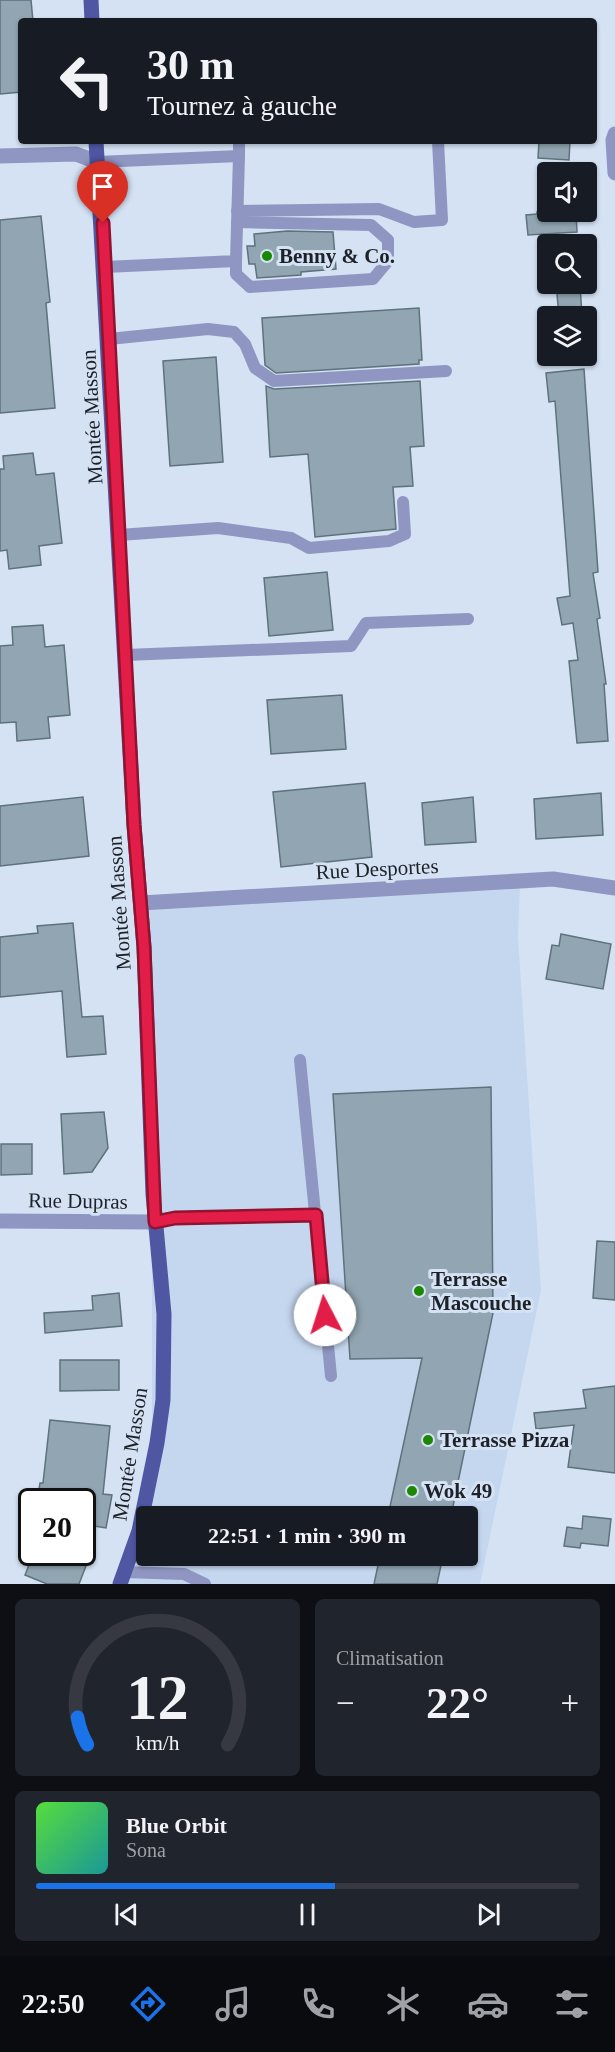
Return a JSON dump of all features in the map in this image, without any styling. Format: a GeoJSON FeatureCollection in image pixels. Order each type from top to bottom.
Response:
{"type":"FeatureCollection","features":[{"type":"Feature","properties":{"kind":"main road"},"geometry":{"type":"LineString","coordinates":[[91,0],[92,18]]}},
{"type":"Feature","properties":{"kind":"main road","name":"Montée Masson"},"geometry":{"type":"LineString","coordinates":[[96,144],[141,903],[155,1222],[164,1314],[163,1401],[149,1489],[123,1578]]}},
{"type":"Feature","properties":{"kind":"street"},"geometry":{"type":"LineString","coordinates":[[615,134],[615,173]]}},
{"type":"Feature","properties":{"kind":"street"},"geometry":{"type":"LineString","coordinates":[[0,156],[76,154],[97,162]]}},
{"type":"Feature","properties":{"kind":"street","name":"Rue Desportes"},"geometry":{"type":"LineString","coordinates":[[141,903],[553,879],[597,883],[615,888]]}},
{"type":"Feature","properties":{"kind":"street","name":"Rue Dupras"},"geometry":{"type":"LineString","coordinates":[[0,1221],[155,1222]]}},
{"type":"Feature","properties":{"kind":"lane"},"geometry":{"type":"LineString","coordinates":[[237,216],[371,225],[388,240],[388,261],[373,279],[250,287],[236,274],[237,216],[239,144]]}},
{"type":"Feature","properties":{"kind":"lane"},"geometry":{"type":"LineString","coordinates":[[237,216],[379,209],[414,222],[442,220],[438,144]]}},
{"type":"Feature","properties":{"kind":"lane"},"geometry":{"type":"LineString","coordinates":[[97,162],[239,156]]}},
{"type":"Feature","properties":{"kind":"lane"},"geometry":{"type":"LineString","coordinates":[[105,267],[236,261]]}},
{"type":"Feature","properties":{"kind":"lane"},"geometry":{"type":"LineString","coordinates":[[109,339],[208,330],[234,332],[244,344],[255,368],[274,381],[446,371]]}},
{"type":"Feature","properties":{"kind":"lane"},"geometry":{"type":"LineString","coordinates":[[119,535],[218,528],[291,538],[309,548],[389,541],[405,534],[403,502]]}},
{"type":"Feature","properties":{"kind":"lane"},"geometry":{"type":"LineString","coordinates":[[126,655],[351,646],[366,623],[468,619]]}},
{"type":"Feature","properties":{"kind":"lane"},"geometry":{"type":"LineString","coordinates":[[300,1060],[331,1376]]}},
{"type":"Feature","properties":{"kind":"lane"},"geometry":{"type":"LineString","coordinates":[[155,1222],[175,1218],[316,1215]]}},
{"type":"Feature","properties":{"kind":"lane"},"geometry":{"type":"LineString","coordinates":[[123,1578],[184,1574],[204,1584]]}},
{"type":"Feature","properties":{"kind":"shaded area"},"geometry":{"type":"Polygon","coordinates":[[[520,883],[518,937],[541,1290],[480,1584],[125,1584],[136,1545],[136,1566],[478,1566],[478,1506],[147,1506],[152,1489],[152,1217],[142,907],[520,883]]]}},
{"type":"Feature","properties":{"kind":"building"},"geometry":{"type":"Polygon","coordinates":[[[0,0],[31,0],[33,18],[18,18],[18,92],[0,94],[0,0]]]}},
{"type":"Feature","properties":{"kind":"building"},"geometry":{"type":"Polygon","coordinates":[[[539,144],[570,144],[569,160],[538,158],[539,144]]]}},
{"type":"Feature","properties":{"kind":"building"},"geometry":{"type":"Polygon","coordinates":[[[537,214],[537,222],[576,222],[577,232],[528,235],[526,215],[537,214]]]}},
{"type":"Feature","properties":{"kind":"building"},"geometry":{"type":"Polygon","coordinates":[[[41,216],[50,302],[46,303],[55,408],[0,413],[0,220],[41,216]]]}},
{"type":"Feature","properties":{"kind":"building"},"geometry":{"type":"Polygon","coordinates":[[[287,231],[333,232],[336,269],[301,272],[301,275],[257,278],[255,264],[249,264],[247,246],[255,246],[254,234],[287,231]]]}},
{"type":"Feature","properties":{"kind":"building"},"geometry":{"type":"Polygon","coordinates":[[[557,294],[581,294],[581,306],[558,306],[557,294]]]}},
{"type":"Feature","properties":{"kind":"building"},"geometry":{"type":"Polygon","coordinates":[[[419,308],[422,360],[419,360],[419,364],[276,373],[265,365],[262,318],[419,308]]]}},
{"type":"Feature","properties":{"kind":"building"},"geometry":{"type":"Polygon","coordinates":[[[216,357],[223,462],[170,466],[163,361],[216,357]]]}},
{"type":"Feature","properties":{"kind":"building"},"geometry":{"type":"Polygon","coordinates":[[[584,369],[598,572],[593,573],[606,684],[604,684],[608,741],[577,743],[569,661],[578,660],[573,623],[562,625],[557,598],[570,596],[555,401],[549,402],[546,373],[584,369]]]}},
{"type":"Feature","properties":{"kind":"building"},"geometry":{"type":"Polygon","coordinates":[[[420,381],[424,446],[410,447],[413,486],[393,487],[396,529],[315,537],[308,454],[270,457],[266,386],[274,389],[420,381]]]}},
{"type":"Feature","properties":{"kind":"building"},"geometry":{"type":"Polygon","coordinates":[[[33,453],[36,475],[54,473],[62,543],[39,546],[41,565],[9,569],[7,550],[0,551],[0,469],[4,469],[3,456],[33,453]]]}},
{"type":"Feature","properties":{"kind":"building"},"geometry":{"type":"Polygon","coordinates":[[[327,572],[333,630],[269,636],[264,578],[327,572]]]}},
{"type":"Feature","properties":{"kind":"building"},"geometry":{"type":"Polygon","coordinates":[[[43,625],[45,647],[64,645],[70,715],[48,717],[50,738],[17,741],[16,722],[0,723],[0,646],[13,645],[12,627],[43,625]]]}},
{"type":"Feature","properties":{"kind":"building"},"geometry":{"type":"Polygon","coordinates":[[[342,695],[346,749],[271,754],[267,700],[342,695]]]}},
{"type":"Feature","properties":{"kind":"building"},"geometry":{"type":"Polygon","coordinates":[[[365,783],[372,857],[281,867],[273,792],[365,783]]]}},
{"type":"Feature","properties":{"kind":"building"},"geometry":{"type":"Polygon","coordinates":[[[601,793],[603,835],[536,839],[534,799],[601,793]]]}},
{"type":"Feature","properties":{"kind":"building"},"geometry":{"type":"Polygon","coordinates":[[[83,797],[89,856],[0,866],[0,806],[83,797]]]}},
{"type":"Feature","properties":{"kind":"building"},"geometry":{"type":"Polygon","coordinates":[[[473,797],[476,842],[425,845],[422,803],[473,797]]]}},
{"type":"Feature","properties":{"kind":"building"},"geometry":{"type":"Polygon","coordinates":[[[73,923],[82,1017],[103,1016],[106,1054],[67,1057],[62,991],[0,997],[0,937],[38,933],[37,926],[73,923]]]}},
{"type":"Feature","properties":{"kind":"building"},"geometry":{"type":"Polygon","coordinates":[[[561,934],[611,944],[603,989],[546,979],[552,945],[559,946],[561,934]]]}},
{"type":"Feature","properties":{"kind":"building","name":"Terrasse Mascouche"},"geometry":{"type":"Polygon","coordinates":[[[491,1087],[493,1313],[453,1506],[390,1506],[422,1358],[350,1359],[333,1094],[491,1087]]]}},
{"type":"Feature","properties":{"kind":"building"},"geometry":{"type":"Polygon","coordinates":[[[104,1112],[108,1148],[92,1172],[64,1174],[61,1114],[104,1112]]]}},
{"type":"Feature","properties":{"kind":"building"},"geometry":{"type":"Polygon","coordinates":[[[1,1144],[32,1144],[32,1174],[1,1175],[1,1144]]]}},
{"type":"Feature","properties":{"kind":"building"},"geometry":{"type":"Polygon","coordinates":[[[597,1241],[615,1242],[615,1300],[593,1298],[597,1241]]]}},
{"type":"Feature","properties":{"kind":"building"},"geometry":{"type":"Polygon","coordinates":[[[119,1293],[122,1326],[45,1333],[44,1313],[93,1310],[92,1296],[119,1293]]]}},
{"type":"Feature","properties":{"kind":"building"},"geometry":{"type":"Polygon","coordinates":[[[60,1360],[119,1360],[119,1390],[60,1391],[60,1360]]]}},
{"type":"Feature","properties":{"kind":"building"},"geometry":{"type":"Polygon","coordinates":[[[615,1386],[615,1473],[568,1467],[574,1425],[536,1429],[534,1413],[586,1408],[583,1390],[615,1386]]]}},
{"type":"Feature","properties":{"kind":"building"},"geometry":{"type":"Polygon","coordinates":[[[50,1420],[110,1426],[103,1494],[112,1495],[106,1528],[96,1526],[96,1488],[39,1488],[40,1483],[43,1483],[50,1420]]]}},
{"type":"Feature","properties":{"kind":"building"},"geometry":{"type":"Polygon","coordinates":[[[583,1516],[611,1519],[608,1546],[581,1543],[580,1548],[564,1546],[567,1527],[582,1529],[583,1516]]]}},
{"type":"Feature","properties":{"kind":"building"},"geometry":{"type":"Polygon","coordinates":[[[29,1566],[86,1566],[79,1584],[47,1584],[25,1575],[29,1566]]]}},
{"type":"Feature","properties":{"kind":"building"},"geometry":{"type":"Polygon","coordinates":[[[378,1566],[441,1566],[437,1584],[374,1584],[378,1566]]]}},
{"type":"Feature","properties":{"kind":"place","name":"Benny & Co."},"geometry":{"type":"Point","coordinates":[267,256]}},
{"type":"Feature","properties":{"kind":"place","name":"Terrasse Mascouche"},"geometry":{"type":"Point","coordinates":[419,1291]}},
{"type":"Feature","properties":{"kind":"place","name":"Terrasse Pizza"},"geometry":{"type":"Point","coordinates":[428,1440]}},
{"type":"Feature","properties":{"kind":"place","name":"Wok 49"},"geometry":{"type":"Point","coordinates":[412,1491]}},
{"type":"Feature","properties":{"kind":"route"},"geometry":{"type":"LineString","coordinates":[[103,223],[134,825],[144,947],[155,1222],[175,1218],[316,1215],[325,1315]]}}]}
